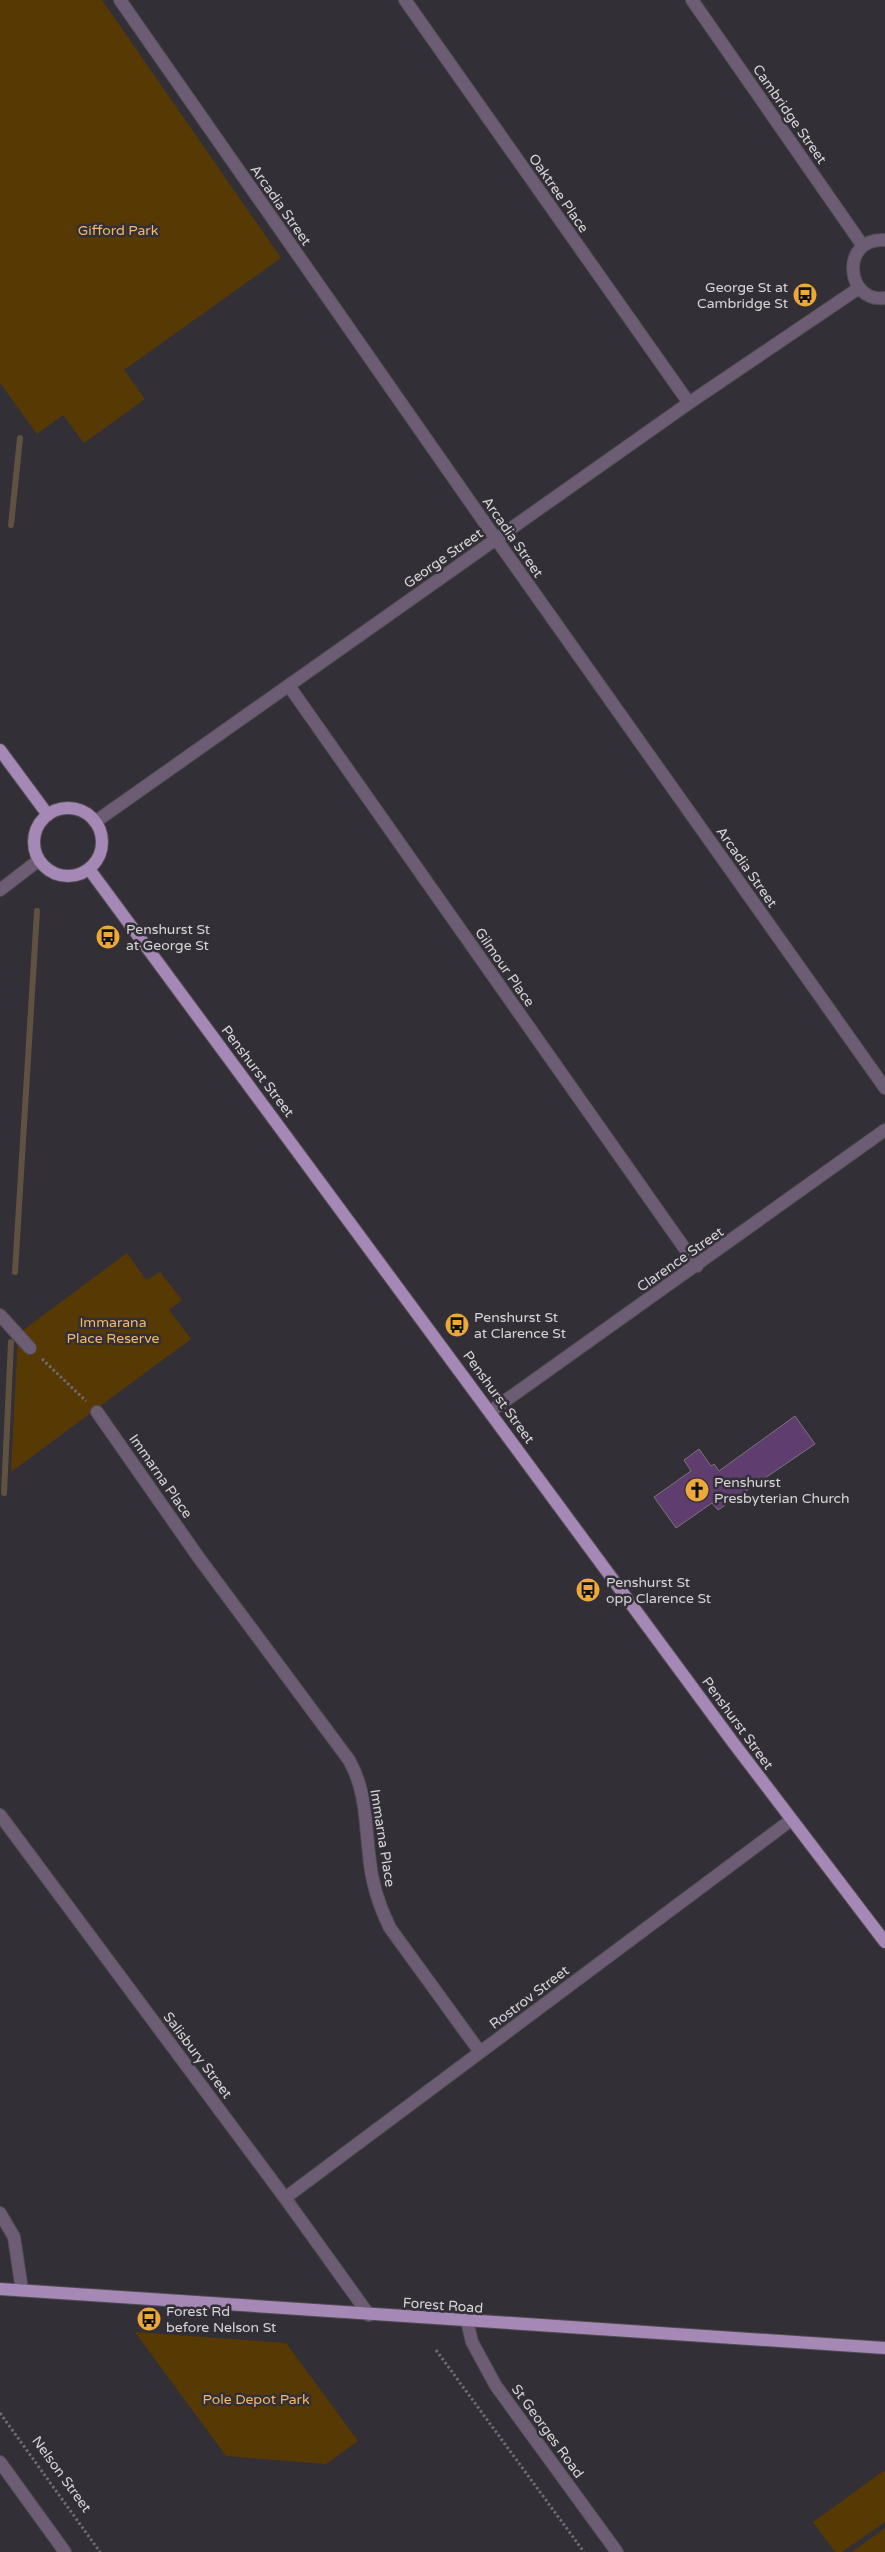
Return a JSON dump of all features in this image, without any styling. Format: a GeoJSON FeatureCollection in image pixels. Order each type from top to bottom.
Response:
{"type":"FeatureCollection","features":[{"type":"Feature","properties":{"kind":"main road"},"geometry":{"type":"LineString","coordinates":[[0,750],[48,815]]}},
{"type":"Feature","properties":{"kind":"main road"},"geometry":{"type":"LineString","coordinates":[[57,810],[78,810],[95,822],[100,831],[101,852],[89,869],[79,874],[56,874],[46,869],[39,860],[34,841],[40,822],[48,815],[57,810]]}},
{"type":"Feature","properties":{"kind":"main road","name":"Penshurst Street"},"geometry":{"type":"LineString","coordinates":[[89,869],[491,1411],[791,1820],[885,1942]]}},
{"type":"Feature","properties":{"kind":"main road","name":"Forest Road"},"geometry":{"type":"LineString","coordinates":[[0,2289],[467,2322],[885,2348]]}},
{"type":"Feature","properties":{"kind":"street","name":"Arcadia Street"},"geometry":{"type":"LineString","coordinates":[[120,0],[496,539],[885,1088]]}},
{"type":"Feature","properties":{"kind":"street","name":"Oaktree Place"},"geometry":{"type":"LineString","coordinates":[[405,0],[688,403]]}},
{"type":"Feature","properties":{"kind":"street","name":"Cambridge Street"},"geometry":{"type":"LineString","coordinates":[[692,0],[863,246]]}},
{"type":"Feature","properties":{"kind":"street"},"geometry":{"type":"LineString","coordinates":[[885,240],[875,240],[863,246],[853,263],[854,279],[859,288],[872,296],[885,298]]}},
{"type":"Feature","properties":{"kind":"street","name":"George Street"},"geometry":{"type":"LineString","coordinates":[[95,822],[688,403],[859,288]]}},
{"type":"Feature","properties":{"kind":"street","name":"Gilmour Place"},"geometry":{"type":"LineString","coordinates":[[289,686],[696,1266]]}},
{"type":"Feature","properties":{"kind":"street"},"geometry":{"type":"LineString","coordinates":[[0,890],[39,860]]}},
{"type":"Feature","properties":{"kind":"street","name":"Clarence Street"},"geometry":{"type":"LineString","coordinates":[[491,1411],[885,1130]]}},
{"type":"Feature","properties":{"kind":"street"},"geometry":{"type":"LineString","coordinates":[[0,1315],[30,1348]]}},
{"type":"Feature","properties":{"kind":"street","name":"Immarna Place"},"geometry":{"type":"LineString","coordinates":[[98,1412],[203,1555],[355,1770],[365,1809],[372,1876],[382,1912],[390,1928],[480,2052]]}},
{"type":"Feature","properties":{"kind":"street","name":"Salisbury Street"},"geometry":{"type":"LineString","coordinates":[[0,1815],[285,2198],[369,2315]]}},
{"type":"Feature","properties":{"kind":"street","name":"Rostrov Street"},"geometry":{"type":"LineString","coordinates":[[285,2198],[791,1820]]}},
{"type":"Feature","properties":{"kind":"street"},"geometry":{"type":"LineString","coordinates":[[0,2213],[14,2237],[22,2290]]}},
{"type":"Feature","properties":{"kind":"street","name":"St Georges Road"},"geometry":{"type":"LineString","coordinates":[[467,2322],[472,2342],[496,2386],[617,2552]]}},
{"type":"Feature","properties":{"kind":"street"},"geometry":{"type":"LineString","coordinates":[[0,2462],[65,2552]]}},
{"type":"Feature","properties":{"kind":"path"},"geometry":{"type":"LineString","coordinates":[[30,1348],[98,1412]]}},
{"type":"Feature","properties":{"kind":"path"},"geometry":{"type":"LineString","coordinates":[[436,2350],[584,2552]]}},
{"type":"Feature","properties":{"kind":"path","name":"Nelson Street"},"geometry":{"type":"LineString","coordinates":[[0,2413],[100,2552]]}},
{"type":"Feature","properties":{"kind":"green space","name":"Gifford Park"},"geometry":{"type":"Polygon","coordinates":[[[0,0],[102,0],[281,258],[124,370],[145,399],[84,443],[63,415],[37,434],[0,383],[0,0]]]}},
{"type":"Feature","properties":{"kind":"green space","name":"Immarana Place Reserve"},"geometry":{"type":"Polygon","coordinates":[[[127,1253],[146,1280],[160,1272],[182,1300],[169,1310],[191,1339],[11,1472],[18,1334],[127,1253]]]}},
{"type":"Feature","properties":{"kind":"green space","name":"Pole Depot Park"},"geometry":{"type":"Polygon","coordinates":[[[135,2332],[286,2343],[358,2441],[326,2464],[226,2456],[135,2332]]]}},
{"type":"Feature","properties":{"kind":"green space"},"geometry":{"type":"Polygon","coordinates":[[[885,2470],[885,2522],[842,2552],[835,2552],[813,2522],[885,2470]]]}},
{"type":"Feature","properties":{"kind":"green space"},"geometry":{"type":"Polygon","coordinates":[[[885,2528],[885,2552],[852,2552],[885,2528]]]}},
{"type":"Feature","properties":{"kind":"building"},"geometry":{"type":"Polygon","coordinates":[[[795,1416],[815,1444],[718,1510],[712,1503],[676,1528],[654,1497],[691,1471],[684,1460],[699,1449],[711,1466],[714,1464],[719,1471],[795,1416]]]}},
{"type":"Feature","properties":{"kind":"waterway"},"geometry":{"type":"LineString","coordinates":[[11,525],[20,438]]}},
{"type":"Feature","properties":{"kind":"waterway"},"geometry":{"type":"LineString","coordinates":[[15,1272],[37,911]]}},
{"type":"Feature","properties":{"kind":"waterway"},"geometry":{"type":"LineString","coordinates":[[4,1493],[11,1342]]}},
{"type":"Feature","properties":{"kind":"place","name":"George St at Cambridge St"},"geometry":{"type":"Point","coordinates":[805,295]}},
{"type":"Feature","properties":{"kind":"place","name":"Penshurst St at George St"},"geometry":{"type":"Point","coordinates":[108,937]}},
{"type":"Feature","properties":{"kind":"place","name":"Penshurst St at Clarence St"},"geometry":{"type":"Point","coordinates":[457,1325]}},
{"type":"Feature","properties":{"kind":"place","name":"Penshurst Presbyterian Church"},"geometry":{"type":"Point","coordinates":[697,1490]}},
{"type":"Feature","properties":{"kind":"place","name":"Penshurst St opp Clarence St"},"geometry":{"type":"Point","coordinates":[588,1590]}},
{"type":"Feature","properties":{"kind":"place","name":"Forest Rd before Nelson St"},"geometry":{"type":"Point","coordinates":[149,2319]}}]}
